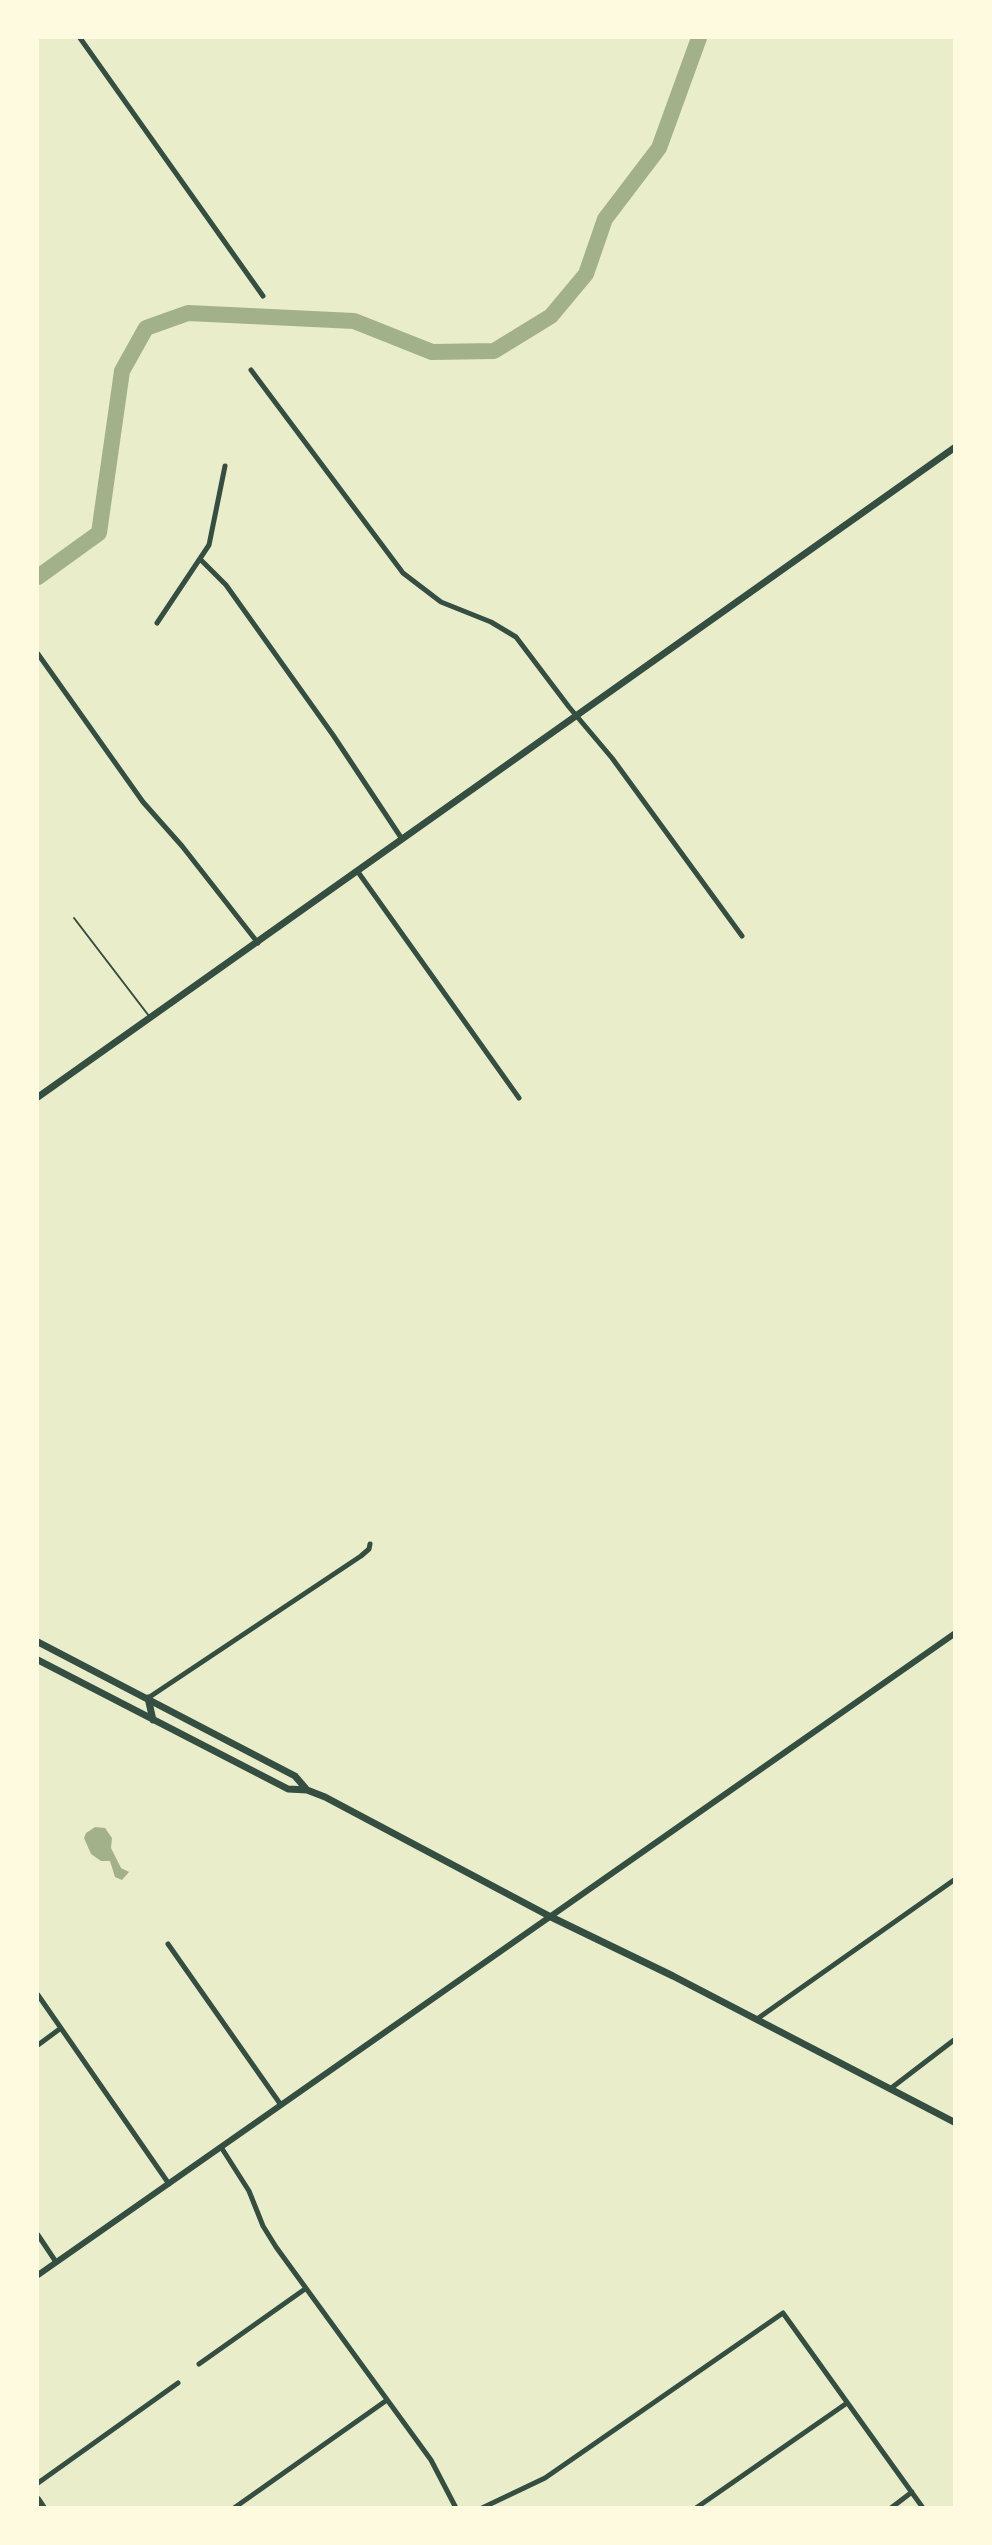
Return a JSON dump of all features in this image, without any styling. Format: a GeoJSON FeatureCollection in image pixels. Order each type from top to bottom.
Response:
{"type":"FeatureCollection","features":[{"type":"Feature","properties":{"kind":"main road"},"geometry":{"type":"LineString","coordinates":[[38,1097],[954,448]]}},
{"type":"Feature","properties":{"kind":"main road"},"geometry":{"type":"LineString","coordinates":[[38,1642],[295,1776],[307,1790],[954,2122]]}},
{"type":"Feature","properties":{"kind":"main road"},"geometry":{"type":"LineString","coordinates":[[38,1660],[288,1789],[307,1790]]}},
{"type":"Feature","properties":{"kind":"main road"},"geometry":{"type":"LineString","coordinates":[[148,1698],[153,1720]]}},
{"type":"Feature","properties":{"kind":"street"},"geometry":{"type":"LineString","coordinates":[[80,38],[263,296]]}},
{"type":"Feature","properties":{"kind":"street"},"geometry":{"type":"LineString","coordinates":[[251,370],[398,568],[441,602],[491,622],[516,637],[612,758],[742,936]]}},
{"type":"Feature","properties":{"kind":"street"},"geometry":{"type":"LineString","coordinates":[[157,623],[209,545],[225,466]]}},
{"type":"Feature","properties":{"kind":"street"},"geometry":{"type":"LineString","coordinates":[[200,559],[226,585],[333,735],[402,839]]}},
{"type":"Feature","properties":{"kind":"street"},"geometry":{"type":"LineString","coordinates":[[38,654],[143,802],[182,846],[258,943]]}},
{"type":"Feature","properties":{"kind":"street"},"geometry":{"type":"LineString","coordinates":[[358,872],[519,1098]]}},
{"type":"Feature","properties":{"kind":"street"},"geometry":{"type":"LineString","coordinates":[[148,1698],[342,1569],[366,1552],[370,1544]]}},
{"type":"Feature","properties":{"kind":"street"},"geometry":{"type":"LineString","coordinates":[[38,2275],[954,1634]]}},
{"type":"Feature","properties":{"kind":"street"},"geometry":{"type":"LineString","coordinates":[[757,2019],[954,1880]]}},
{"type":"Feature","properties":{"kind":"street"},"geometry":{"type":"LineString","coordinates":[[168,1944],[282,2105]]}},
{"type":"Feature","properties":{"kind":"street"},"geometry":{"type":"LineString","coordinates":[[38,1995],[169,2184]]}},
{"type":"Feature","properties":{"kind":"street"},"geometry":{"type":"LineString","coordinates":[[38,2045],[62,2028]]}},
{"type":"Feature","properties":{"kind":"street"},"geometry":{"type":"LineString","coordinates":[[890,2089],[954,2040]]}},
{"type":"Feature","properties":{"kind":"street"},"geometry":{"type":"LineString","coordinates":[[221,2147],[249,2191],[263,2226],[305,2289],[431,2460],[456,2508]]}},
{"type":"Feature","properties":{"kind":"street"},"geometry":{"type":"LineString","coordinates":[[38,2235],[56,2262]]}},
{"type":"Feature","properties":{"kind":"street"},"geometry":{"type":"LineString","coordinates":[[199,2364],[305,2289]]}},
{"type":"Feature","properties":{"kind":"street"},"geometry":{"type":"LineString","coordinates":[[482,2508],[545,2478],[783,2313],[923,2508]]}},
{"type":"Feature","properties":{"kind":"street"},"geometry":{"type":"LineString","coordinates":[[38,2483],[178,2383]]}},
{"type":"Feature","properties":{"kind":"street"},"geometry":{"type":"LineString","coordinates":[[234,2508],[387,2400]]}},
{"type":"Feature","properties":{"kind":"street"},"geometry":{"type":"LineString","coordinates":[[696,2508],[847,2403]]}},
{"type":"Feature","properties":{"kind":"street"},"geometry":{"type":"LineString","coordinates":[[891,2508],[912,2492]]}},
{"type":"Feature","properties":{"kind":"street"},"geometry":{"type":"LineString","coordinates":[[38,2499],[44,2508]]}},
{"type":"Feature","properties":{"kind":"lane"},"geometry":{"type":"LineString","coordinates":[[74,918],[151,1018]]}},
{"type":"Feature","properties":{"kind":"shaded area"},"geometry":{"type":"Polygon","coordinates":[[[95,1827],[105,1828],[112,1838],[111,1848],[121,1868],[129,1872],[122,1880],[115,1877],[110,1861],[101,1861],[91,1854],[84,1838],[86,1833],[95,1827]]]}},
{"type":"Feature","properties":{"kind":"waterway"},"geometry":{"type":"LineString","coordinates":[[38,577],[99,533],[122,371],[146,328],[188,313],[354,321],[432,352],[494,351],[551,316],[586,274],[605,219],[659,148],[699,38]]}}]}
